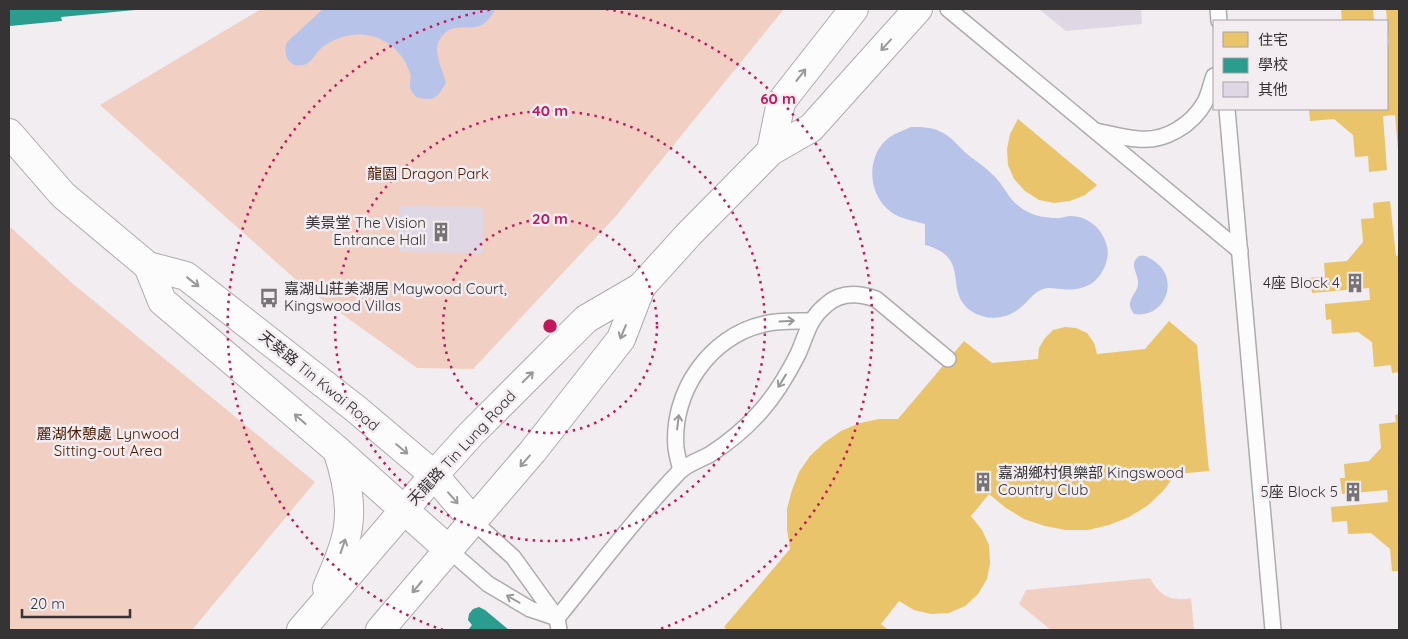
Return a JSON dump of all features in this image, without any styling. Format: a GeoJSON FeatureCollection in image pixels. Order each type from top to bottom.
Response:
{"type":"FeatureCollection","features":[{"type":"Feature","properties":{"kind":"street"},"geometry":{"type":"LineString","coordinates":[[771,151],[780,102],[854,9]]}},
{"type":"Feature","properties":{"kind":"street","name":"天龍路 Tin Lung Road"},"geometry":{"type":"LineString","coordinates":[[301,630],[471,434],[586,319],[641,287],[689,234],[771,151],[812,128],[918,9]]}},
{"type":"Feature","properties":{"kind":"street","name":"天葵路 Tin Kwai Road"},"geometry":{"type":"LineString","coordinates":[[9,133],[63,195],[148,266],[186,276],[356,410],[434,476],[473,521]]}},
{"type":"Feature","properties":{"kind":"street","name":"天葵路 Tin Kwai Road"},"geometry":{"type":"LineString","coordinates":[[148,266],[162,301],[337,450],[448,550]]}},
{"type":"Feature","properties":{"kind":"street","name":"天龍路 Tin Lung Road"},"geometry":{"type":"LineString","coordinates":[[380,630],[533,451],[621,339],[641,287]]}},
{"type":"Feature","properties":{"kind":"street"},"geometry":{"type":"LineString","coordinates":[[320,608],[346,540],[348,523],[347,487],[337,450]]}},
{"type":"Feature","properties":{"kind":"lane"},"geometry":{"type":"LineString","coordinates":[[948,9],[1240,251]]}},
{"type":"Feature","properties":{"kind":"lane"},"geometry":{"type":"LineString","coordinates":[[1094,131],[1139,140],[1161,137],[1181,128],[1196,116],[1206,100],[1213,79]]}},
{"type":"Feature","properties":{"kind":"lane"},"geometry":{"type":"LineString","coordinates":[[1227,110],[1273,630]]}},
{"type":"Feature","properties":{"kind":"lane"},"geometry":{"type":"LineString","coordinates":[[558,624],[629,530],[681,470],[710,454],[738,434],[762,410],[782,383],[798,353],[810,322],[828,303],[839,297],[851,294],[864,295],[876,300],[948,359]]}},
{"type":"Feature","properties":{"kind":"lane"},"geometry":{"type":"LineString","coordinates":[[681,470],[676,448],[677,424],[681,401],[690,380],[704,361],[721,344],[741,332],[763,324],[787,320],[810,322]]}},
{"type":"Feature","properties":{"kind":"lane"},"geometry":{"type":"LineString","coordinates":[[473,521],[513,557],[558,624]]}},
{"type":"Feature","properties":{"kind":"lane"},"geometry":{"type":"LineString","coordinates":[[448,550],[488,584],[558,624]]}},
{"type":"Feature","properties":{"kind":"green space","name":"龍園 Dragon Park"},"geometry":{"type":"Polygon","coordinates":[[[261,9],[784,9],[616,216],[473,369],[417,368],[303,286],[100,105],[261,9]]]}},
{"type":"Feature","properties":{"kind":"green space","name":"麗湖休憩處 Lynwood Sitting-out Area"},"geometry":{"type":"Polygon","coordinates":[[[9,226],[72,283],[315,482],[192,630],[9,630],[9,226]]]}},
{"type":"Feature","properties":{"kind":"green space"},"geometry":{"type":"Polygon","coordinates":[[[1150,578],[1158,589],[1167,596],[1178,599],[1191,598],[1194,630],[1051,630],[1019,604],[1026,590],[1150,578]]]}},
{"type":"Feature","properties":{"kind":"water"},"geometry":{"type":"Polygon","coordinates":[[[323,9],[495,9],[485,23],[476,27],[451,29],[442,36],[437,53],[446,83],[435,98],[427,99],[416,97],[411,90],[411,75],[400,54],[393,47],[376,37],[350,35],[342,37],[319,50],[312,60],[306,64],[296,65],[292,63],[287,57],[287,42],[323,9]]]}},
{"type":"Feature","properties":{"kind":"water"},"geometry":{"type":"Polygon","coordinates":[[[911,127],[930,128],[948,136],[993,174],[1012,200],[1026,211],[1048,218],[1076,216],[1090,222],[1101,233],[1107,248],[1107,259],[1101,274],[1091,284],[1078,289],[1048,288],[1039,290],[1023,306],[1002,317],[989,318],[971,311],[958,294],[953,266],[948,258],[940,251],[925,245],[925,224],[903,218],[891,212],[878,197],[874,188],[872,178],[874,159],[878,150],[890,137],[911,127]]]}},
{"type":"Feature","properties":{"kind":"water"},"geometry":{"type":"Polygon","coordinates":[[[1139,256],[1148,257],[1162,269],[1167,278],[1168,287],[1166,296],[1161,304],[1145,314],[1134,314],[1130,304],[1138,284],[1134,262],[1139,256]]]}},
{"type":"Feature","properties":{"kind":"building: 住宅"},"geometry":{"type":"Polygon","coordinates":[[[1341,9],[1373,9],[1374,20],[1342,20],[1341,9]]]}},
{"type":"Feature","properties":{"kind":"building: 住宅"},"geometry":{"type":"Polygon","coordinates":[[[1386,9],[1399,9],[1399,149],[1395,115],[1383,116],[1387,170],[1369,172],[1368,156],[1355,157],[1353,135],[1334,119],[1310,121],[1309,110],[1388,110],[1389,44],[1386,9]]]}},
{"type":"Feature","properties":{"kind":"building: 住宅"},"geometry":{"type":"Polygon","coordinates":[[[1018,119],[1097,185],[1085,195],[1070,201],[1054,203],[1039,200],[1025,191],[1014,179],[1008,165],[1007,149],[1010,134],[1018,119]]]}},
{"type":"Feature","properties":{"kind":"building: 住宅","name":"4座 Block 4"},"geometry":{"type":"Polygon","coordinates":[[[1390,201],[1396,256],[1399,255],[1399,372],[1392,373],[1391,365],[1374,367],[1372,342],[1358,332],[1332,334],[1331,319],[1326,320],[1325,304],[1370,300],[1369,288],[1312,293],[1310,278],[1325,276],[1324,263],[1347,261],[1363,242],[1361,219],[1374,218],[1373,203],[1390,201]]]}},
{"type":"Feature","properties":{"kind":"building: 住宅","name":"嘉湖鄉村俱樂部 Kingswood Country Club"},"geometry":{"type":"Polygon","coordinates":[[[1169,321],[1197,345],[1209,471],[1176,474],[1163,491],[1147,506],[1129,517],[1109,525],[1088,530],[1066,530],[1024,519],[1006,508],[989,494],[971,516],[982,530],[989,545],[990,563],[987,579],[978,594],[965,606],[949,613],[931,614],[914,610],[899,601],[881,624],[888,630],[728,630],[724,627],[790,549],[787,509],[799,472],[810,456],[841,431],[860,423],[879,419],[898,419],[964,341],[992,363],[1038,359],[1039,348],[1053,330],[1065,327],[1076,328],[1087,333],[1094,343],[1097,354],[1145,349],[1169,321]]]}},
{"type":"Feature","properties":{"kind":"building: 住宅","name":"5座 Block 5"},"geometry":{"type":"Polygon","coordinates":[[[1399,414],[1399,571],[1392,571],[1390,549],[1371,533],[1348,534],[1347,521],[1332,522],[1331,507],[1388,502],[1387,490],[1342,494],[1340,478],[1345,478],[1344,464],[1369,461],[1381,448],[1379,424],[1396,422],[1395,415],[1399,414]]]}},
{"type":"Feature","properties":{"kind":"building: 學校"},"geometry":{"type":"Polygon","coordinates":[[[9,9],[135,10],[61,17],[62,21],[10,26],[9,9]]]}},
{"type":"Feature","properties":{"kind":"building: 學校"},"geometry":{"type":"Polygon","coordinates":[[[479,607],[509,630],[468,630],[472,625],[468,620],[469,614],[473,609],[479,607]]]}},
{"type":"Feature","properties":{"kind":"building: 其他"},"geometry":{"type":"Polygon","coordinates":[[[1039,9],[1141,9],[1142,24],[1066,31],[1039,9]]]}},
{"type":"Feature","properties":{"kind":"building: 其他","name":"美景堂 The Vision Entrance Hall"},"geometry":{"type":"Polygon","coordinates":[[[399,206],[483,207],[483,253],[399,252],[399,206]]]}},
{"type":"Feature","properties":{"kind":"place","name":"美景堂 The Vision Entrance Hall"},"geometry":{"type":"Point","coordinates":[441,232]}},
{"type":"Feature","properties":{"kind":"place","name":"4座 Block 4"},"geometry":{"type":"Point","coordinates":[1355,283]}},
{"type":"Feature","properties":{"kind":"place","name":"嘉湖山莊美湖居 Maywood Court, Kingswood Villas"},"geometry":{"type":"Point","coordinates":[269,298]}},
{"type":"Feature","properties":{"kind":"place","name":"嘉湖鄉村俱樂部 Kingswood Country Club"},"geometry":{"type":"Point","coordinates":[983,482]}},
{"type":"Feature","properties":{"kind":"place","name":"5座 Block 5"},"geometry":{"type":"Point","coordinates":[1353,492]}}]}
